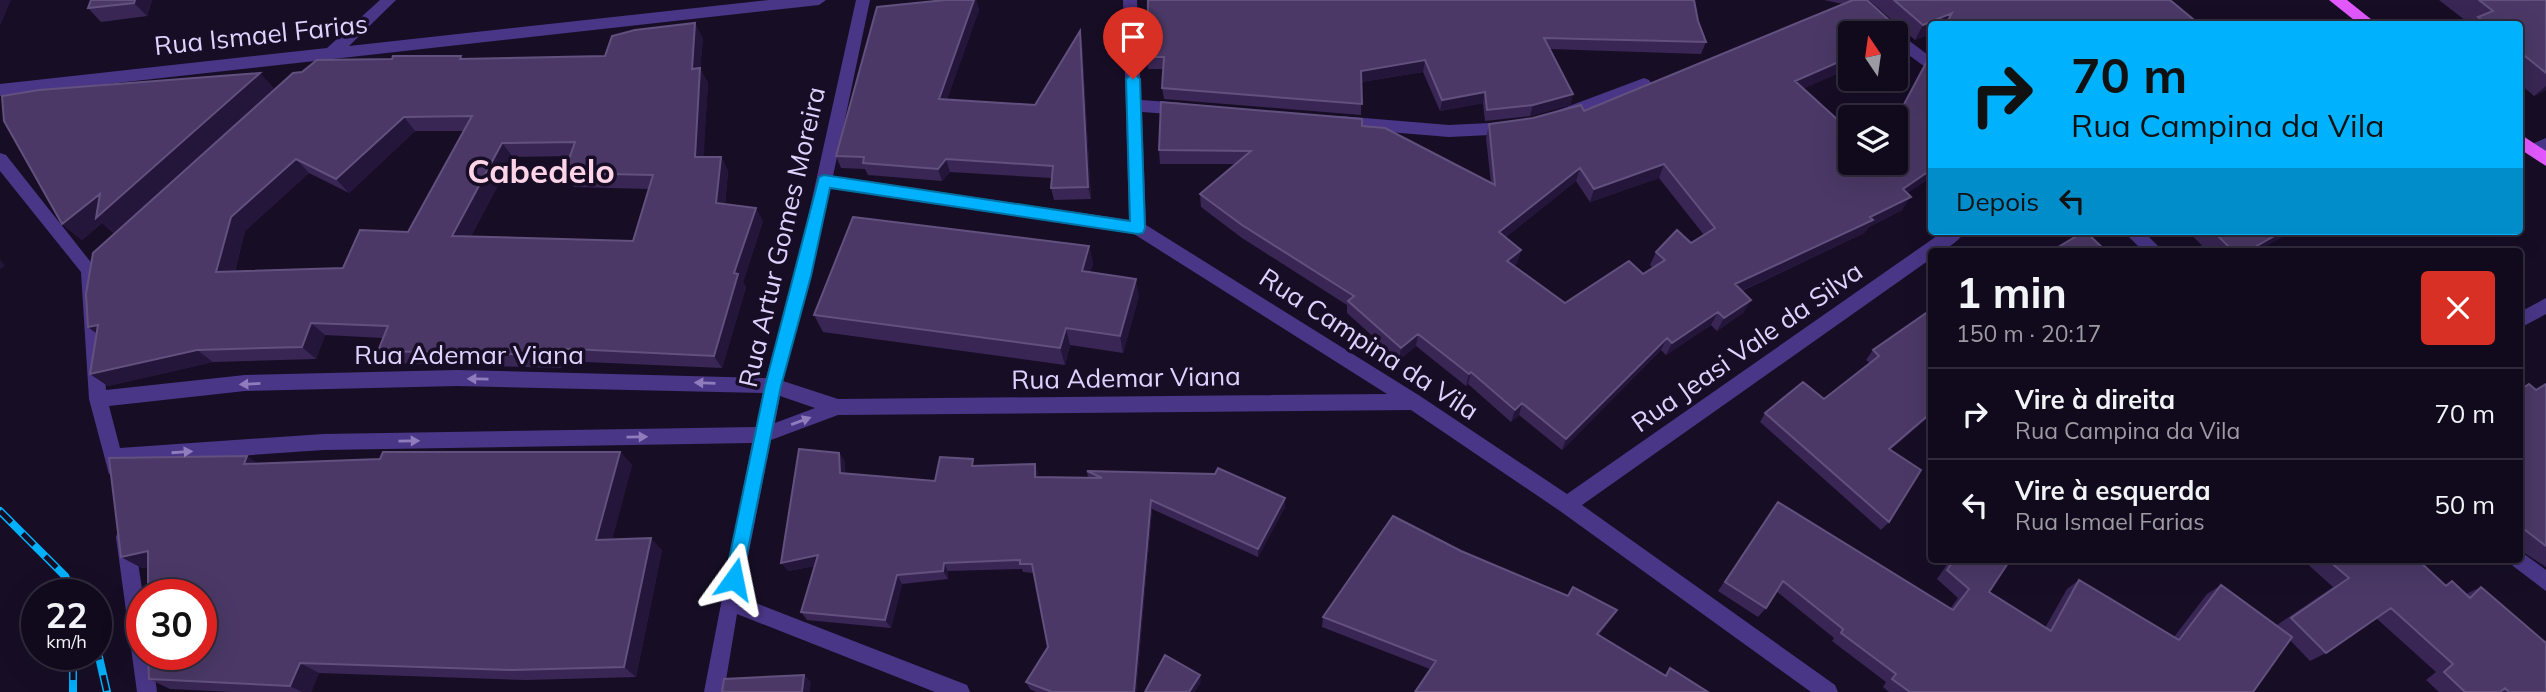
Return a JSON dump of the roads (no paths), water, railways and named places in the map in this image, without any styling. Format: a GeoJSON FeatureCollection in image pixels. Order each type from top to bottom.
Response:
{"type":"FeatureCollection","features":[{"type":"Feature","properties":{"kind":"main road"},"geometry":{"type":"LineString","coordinates":[[2336,0],[2365,21]]}},
{"type":"Feature","properties":{"kind":"street"},"geometry":{"type":"LineString","coordinates":[[313,70],[389,0]]}},
{"type":"Feature","properties":{"kind":"street","name":"Rua Ismael Farias"},"geometry":{"type":"LineString","coordinates":[[0,90],[819,0]]}},
{"type":"Feature","properties":{"kind":"street","name":"Rua Artur Gomes Moreira"},"geometry":{"type":"LineString","coordinates":[[714,692],[729,603],[773,386],[803,276],[863,0]]}},
{"type":"Feature","properties":{"kind":"street"},"geometry":{"type":"LineString","coordinates":[[1130,0],[1138,228]]}},
{"type":"Feature","properties":{"kind":"street"},"geometry":{"type":"LineString","coordinates":[[1908,47],[1928,63]]}},
{"type":"Feature","properties":{"kind":"street"},"geometry":{"type":"LineString","coordinates":[[1326,121],[1449,131],[1495,130],[1536,123],[1644,84]]}},
{"type":"Feature","properties":{"kind":"street"},"geometry":{"type":"LineString","coordinates":[[1134,105],[1203,110]]}},
{"type":"Feature","properties":{"kind":"street"},"geometry":{"type":"LineString","coordinates":[[0,159],[94,265],[98,399],[118,482]]}},
{"type":"Feature","properties":{"kind":"street","name":"Rua Campina da Vila"},"geometry":{"type":"LineString","coordinates":[[824,181],[1138,228],[1415,402],[1567,505],[1828,692]]}},
{"type":"Feature","properties":{"kind":"street","name":"Rua Jeasi Vale da Silva"},"geometry":{"type":"LineString","coordinates":[[1933,248],[1951,235]]}},
{"type":"Feature","properties":{"kind":"street"},"geometry":{"type":"LineString","coordinates":[[2136,235],[2151,248]]}},
{"type":"Feature","properties":{"kind":"street","name":"Rua Jeasi Vale da Silva"},"geometry":{"type":"LineString","coordinates":[[1567,505],[1928,251]]}},
{"type":"Feature","properties":{"kind":"street"},"geometry":{"type":"LineString","coordinates":[[2523,319],[2546,305]]}},
{"type":"Feature","properties":{"kind":"street","name":"Rua Ademar Viana"},"geometry":{"type":"LineString","coordinates":[[98,399],[245,383],[457,378],[773,386],[838,407],[1415,402]]}},
{"type":"Feature","properties":{"kind":"street","name":"Rua Ademar Viana"},"geometry":{"type":"LineString","coordinates":[[114,457],[323,442],[765,435],[838,407]]}},
{"type":"Feature","properties":{"kind":"street"},"geometry":{"type":"LineString","coordinates":[[123,520],[147,692]]}},
{"type":"Feature","properties":{"kind":"street"},"geometry":{"type":"LineString","coordinates":[[2523,563],[2546,582]]}},
{"type":"Feature","properties":{"kind":"street"},"geometry":{"type":"LineString","coordinates":[[729,603],[960,692]]}},
{"type":"Feature","properties":{"kind":"railway"},"geometry":{"type":"LineString","coordinates":[[0,511],[66,579]]}},
{"type":"Feature","properties":{"kind":"railway"},"geometry":{"type":"LineString","coordinates":[[73,670],[73,692]]}},
{"type":"Feature","properties":{"kind":"railway"},"geometry":{"type":"LineString","coordinates":[[102,670],[107,692]]}},
{"type":"Feature","properties":{"kind":"district","name":"Cabedelo"},"geometry":{"type":"Point","coordinates":[541,171]}}]}
